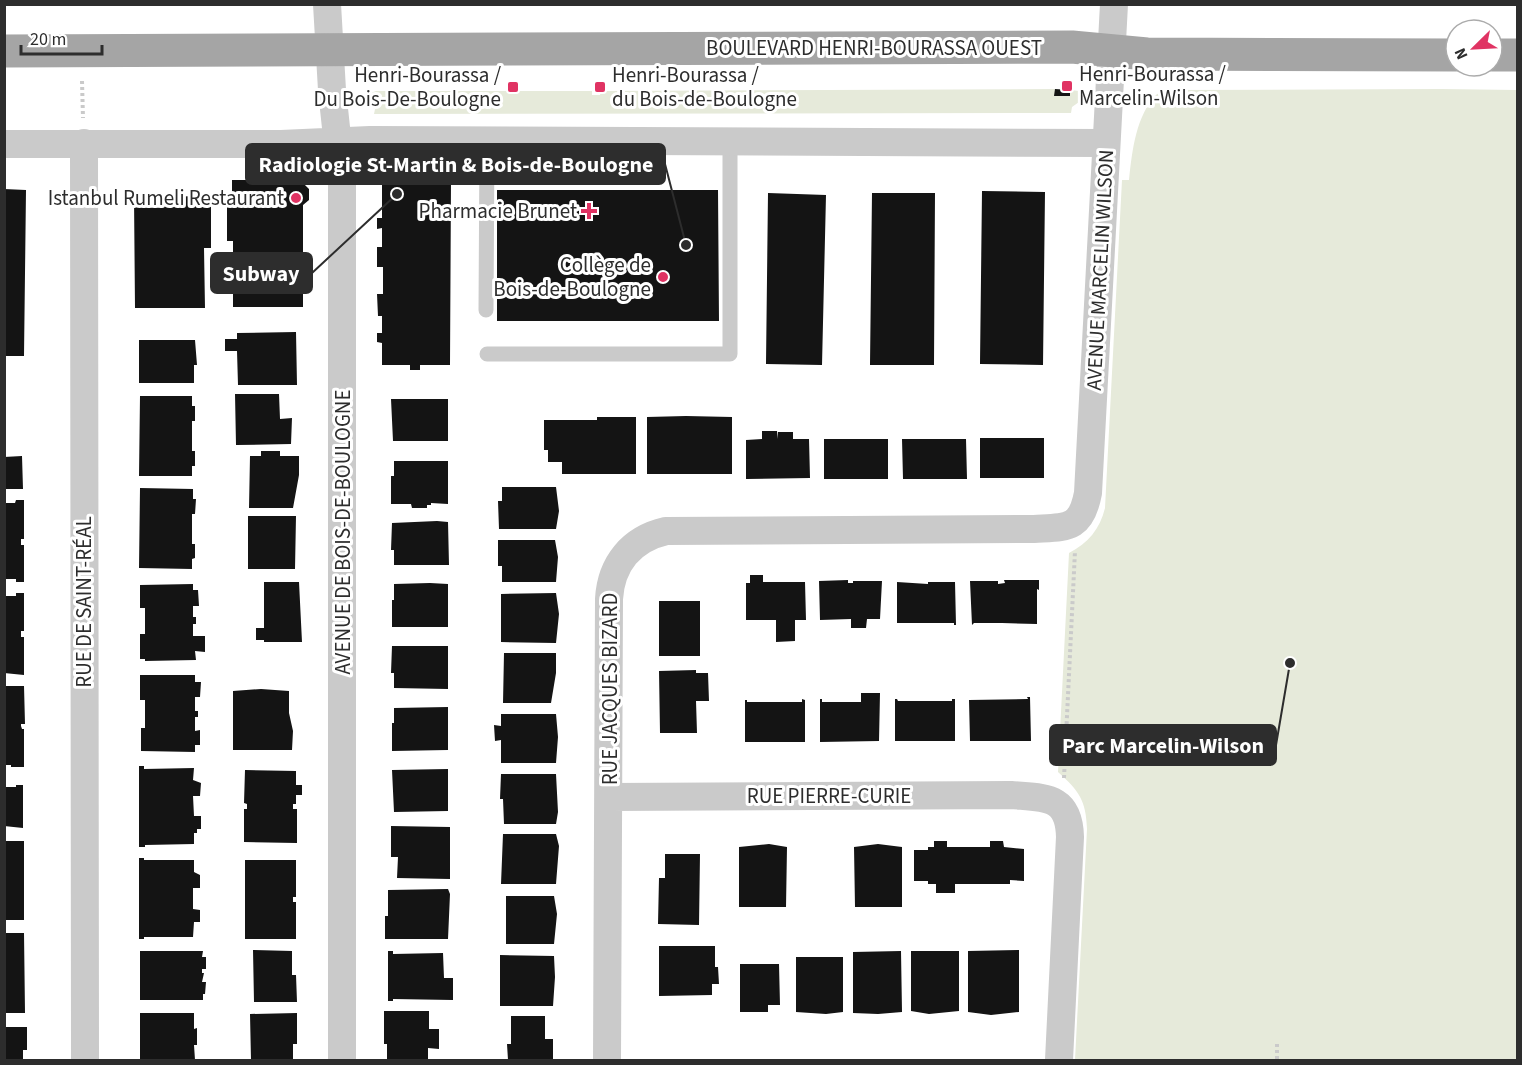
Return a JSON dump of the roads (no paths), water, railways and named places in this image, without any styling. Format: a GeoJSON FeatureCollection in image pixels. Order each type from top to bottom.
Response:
{"type":"FeatureCollection","features":[{"type":"Feature","properties":{"kind":"main road","name":"BOULEVARD HENRI-BOURASSA OUEST"},"geometry":{"type":"LineString","coordinates":[[4,51],[1072,47],[1147,54],[1444,55]]}},
{"type":"Feature","properties":{"kind":"street","name":"AVENUE DE BOIS-DE-BOULOGNE"},"geometry":{"type":"LineString","coordinates":[[327,4],[342,184],[342,1060]]}},
{"type":"Feature","properties":{"kind":"street","name":"AVENUE MARCELIN WILSON"},"geometry":{"type":"LineString","coordinates":[[1070,538],[1071,524],[1081,517],[1088,494],[1114,4]]}},
{"type":"Feature","properties":{"kind":"street"},"geometry":{"type":"LineString","coordinates":[[4,144],[281,144],[337,141],[487,140],[1106,143]]}},
{"type":"Feature","properties":{"kind":"street","name":"RUE DE SAINT-RÉAL"},"geometry":{"type":"LineString","coordinates":[[84,143],[85,1060]]}},
{"type":"Feature","properties":{"kind":"street","name":"RUE JACQUES BIZARD"},"geometry":{"type":"LineString","coordinates":[[607,1060],[609,589],[619,562],[639,542],[657,533],[676,530],[1034,529],[1070,538]]}},
{"type":"Feature","properties":{"kind":"street","name":"RUE PIERRE-CURIE"},"geometry":{"type":"LineString","coordinates":[[609,797],[1011,795],[1056,788],[1070,829],[1059,1060]]}},
{"type":"Feature","properties":{"kind":"lane"},"geometry":{"type":"LineString","coordinates":[[486,310],[487,140]]}},
{"type":"Feature","properties":{"kind":"lane"},"geometry":{"type":"LineString","coordinates":[[487,354],[730,354],[730,141]]}},
{"type":"Feature","properties":{"kind":"place","name":"Henri-Bourassa / Marcelin-Wilson"},"geometry":{"type":"Point","coordinates":[1067,86]}},
{"type":"Feature","properties":{"kind":"place","name":"Henri-Bourassa / Du Bois-De-Boulogne"},"geometry":{"type":"Point","coordinates":[513,87]}},
{"type":"Feature","properties":{"kind":"place","name":"Henri-Bourassa / du Bois-de-Boulogne"},"geometry":{"type":"Point","coordinates":[600,87]}},
{"type":"Feature","properties":{"kind":"place","name":"Subway"},"geometry":{"type":"Point","coordinates":[397,194]}},
{"type":"Feature","properties":{"kind":"place","name":"Istanbul Rumeli Restaurant"},"geometry":{"type":"Point","coordinates":[296,198]}},
{"type":"Feature","properties":{"kind":"place","name":"Pharmacie Brunet"},"geometry":{"type":"Point","coordinates":[589,211]}},
{"type":"Feature","properties":{"kind":"place","name":"Radiologie St-Martin & Bois-de-Boulogne"},"geometry":{"type":"Point","coordinates":[686,245]}},
{"type":"Feature","properties":{"kind":"place","name":"Collège de Bois-de-Boulogne"},"geometry":{"type":"Point","coordinates":[663,277]}},
{"type":"Feature","properties":{"kind":"place","name":"Parc Marcelin-Wilson"},"geometry":{"type":"Point","coordinates":[1290,663]}}]}
